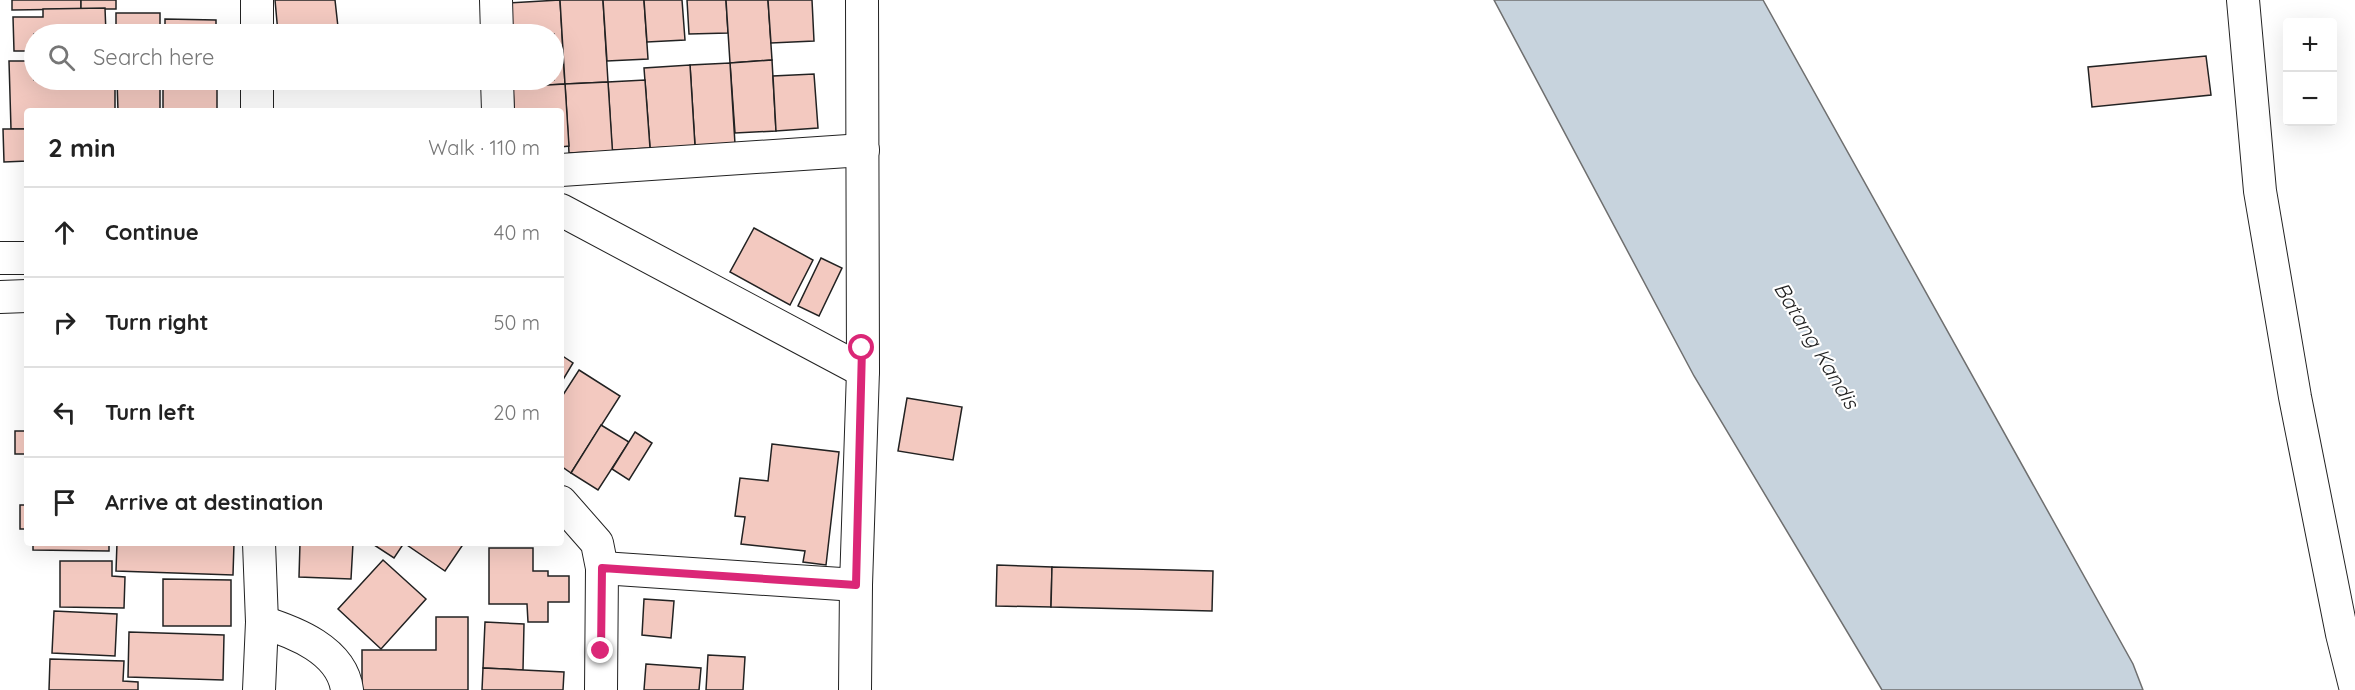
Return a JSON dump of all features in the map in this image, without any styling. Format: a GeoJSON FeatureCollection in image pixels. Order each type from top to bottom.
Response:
{"type":"FeatureCollection","features":[{"type":"Feature","properties":{"kind":"street"},"geometry":{"type":"LineString","coordinates":[[256,0],[257,24]]}},
{"type":"Feature","properties":{"kind":"street"},"geometry":{"type":"LineString","coordinates":[[496,0],[497,24]]}},
{"type":"Feature","properties":{"kind":"street"},"geometry":{"type":"LineString","coordinates":[[855,690],[863,372],[862,0]]}},
{"type":"Feature","properties":{"kind":"street"},"geometry":{"type":"LineString","coordinates":[[2243,0],[2260,191],[2295,397],[2342,634],[2355,686]]}},
{"type":"Feature","properties":{"kind":"street"},"geometry":{"type":"LineString","coordinates":[[257,90],[257,108]]}},
{"type":"Feature","properties":{"kind":"street"},"geometry":{"type":"LineString","coordinates":[[497,90],[498,108]]}},
{"type":"Feature","properties":{"kind":"street"},"geometry":{"type":"LineString","coordinates":[[564,170],[863,150]]}},
{"type":"Feature","properties":{"kind":"street"},"geometry":{"type":"LineString","coordinates":[[564,212],[863,372]]}},
{"type":"Feature","properties":{"kind":"street"},"geometry":{"type":"LineString","coordinates":[[0,258],[24,258]]}},
{"type":"Feature","properties":{"kind":"street"},"geometry":{"type":"LineString","coordinates":[[0,297],[24,296]]}},
{"type":"Feature","properties":{"kind":"street"},"geometry":{"type":"LineString","coordinates":[[564,505],[597,543],[602,568],[602,690]]}},
{"type":"Feature","properties":{"kind":"street"},"geometry":{"type":"LineString","coordinates":[[259,690],[262,622],[260,546]]}},
{"type":"Feature","properties":{"kind":"street"},"geometry":{"type":"LineString","coordinates":[[602,568],[856,585]]}},
{"type":"Feature","properties":{"kind":"street"},"geometry":{"type":"LineString","coordinates":[[262,622],[288,630],[313,644],[333,660],[346,681],[347,690]]}},
{"type":"Feature","properties":{"kind":"water","name":"Batang Kandis"},"geometry":{"type":"Polygon","coordinates":[[[1494,0],[1763,0],[2133,664],[2143,690],[1882,690],[1694,376],[1494,0]]]}},
{"type":"Feature","properties":{"kind":"building"},"geometry":{"type":"Polygon","coordinates":[[[12,0],[81,0],[81,9],[12,10],[12,0]]]}},
{"type":"Feature","properties":{"kind":"building"},"geometry":{"type":"Polygon","coordinates":[[[81,0],[116,0],[116,9],[81,9],[81,0]]]}},
{"type":"Feature","properties":{"kind":"building"},"geometry":{"type":"Polygon","coordinates":[[[275,0],[335,0],[338,24],[277,24],[275,0]]]}},
{"type":"Feature","properties":{"kind":"building"},"geometry":{"type":"Polygon","coordinates":[[[560,0],[561,24],[508,24],[507,3],[560,0]]]}},
{"type":"Feature","properties":{"kind":"building"},"geometry":{"type":"Polygon","coordinates":[[[560,0],[603,0],[608,82],[565,84],[564,24],[561,24],[560,0]]]}},
{"type":"Feature","properties":{"kind":"building"},"geometry":{"type":"Polygon","coordinates":[[[603,0],[644,0],[648,59],[607,61],[603,0]]]}},
{"type":"Feature","properties":{"kind":"building"},"geometry":{"type":"Polygon","coordinates":[[[644,0],[682,0],[685,40],[647,42],[644,0]]]}},
{"type":"Feature","properties":{"kind":"building"},"geometry":{"type":"Polygon","coordinates":[[[687,0],[726,0],[728,33],[689,34],[687,0]]]}},
{"type":"Feature","properties":{"kind":"building"},"geometry":{"type":"Polygon","coordinates":[[[726,0],[768,0],[772,60],[730,63],[726,0]]]}},
{"type":"Feature","properties":{"kind":"building"},"geometry":{"type":"Polygon","coordinates":[[[768,0],[812,0],[814,41],[771,43],[768,0]]]}},
{"type":"Feature","properties":{"kind":"building"},"geometry":{"type":"Polygon","coordinates":[[[105,8],[106,24],[24,24],[24,51],[14,51],[13,17],[43,17],[43,9],[105,8]]]}},
{"type":"Feature","properties":{"kind":"building"},"geometry":{"type":"Polygon","coordinates":[[[116,13],[160,13],[160,24],[116,24],[116,13]]]}},
{"type":"Feature","properties":{"kind":"building"},"geometry":{"type":"Polygon","coordinates":[[[165,19],[216,20],[216,24],[165,24],[165,19]]]}},
{"type":"Feature","properties":{"kind":"building"},"geometry":{"type":"Polygon","coordinates":[[[2206,56],[2211,95],[2092,107],[2088,67],[2206,56]]]}},
{"type":"Feature","properties":{"kind":"building"},"geometry":{"type":"Polygon","coordinates":[[[772,60],[776,131],[735,133],[730,63],[772,60]]]}},
{"type":"Feature","properties":{"kind":"building"},"geometry":{"type":"Polygon","coordinates":[[[9,61],[24,61],[24,90],[115,90],[115,108],[24,108],[24,129],[11,129],[9,61]]]}},
{"type":"Feature","properties":{"kind":"building"},"geometry":{"type":"Polygon","coordinates":[[[730,63],[735,144],[695,146],[690,65],[730,63]]]}},
{"type":"Feature","properties":{"kind":"building"},"geometry":{"type":"Polygon","coordinates":[[[690,65],[695,146],[650,148],[644,68],[690,65]]]}},
{"type":"Feature","properties":{"kind":"building"},"geometry":{"type":"Polygon","coordinates":[[[814,74],[818,128],[776,131],[773,76],[814,74]]]}},
{"type":"Feature","properties":{"kind":"building"},"geometry":{"type":"Polygon","coordinates":[[[645,80],[650,148],[612,150],[608,82],[645,80]]]}},
{"type":"Feature","properties":{"kind":"building"},"geometry":{"type":"Polygon","coordinates":[[[608,82],[613,159],[588,161],[587,152],[569,153],[565,84],[608,82]]]}},
{"type":"Feature","properties":{"kind":"building"},"geometry":{"type":"Polygon","coordinates":[[[564,84],[569,146],[564,147],[564,108],[514,108],[513,90],[564,90],[564,84]]]}},
{"type":"Feature","properties":{"kind":"building"},"geometry":{"type":"Polygon","coordinates":[[[117,90],[160,90],[160,108],[118,108],[117,90]]]}},
{"type":"Feature","properties":{"kind":"building"},"geometry":{"type":"Polygon","coordinates":[[[163,90],[217,90],[217,108],[163,108],[163,90]]]}},
{"type":"Feature","properties":{"kind":"building"},"geometry":{"type":"Polygon","coordinates":[[[3,129],[24,129],[24,161],[4,162],[3,129]]]}},
{"type":"Feature","properties":{"kind":"building"},"geometry":{"type":"Polygon","coordinates":[[[754,228],[813,260],[790,305],[730,272],[754,228]]]}},
{"type":"Feature","properties":{"kind":"building"},"geometry":{"type":"Polygon","coordinates":[[[821,258],[842,268],[819,316],[798,306],[821,258]]]}},
{"type":"Feature","properties":{"kind":"building"},"geometry":{"type":"Polygon","coordinates":[[[564,357],[573,363],[564,378],[564,357]]]}},
{"type":"Feature","properties":{"kind":"building"},"geometry":{"type":"Polygon","coordinates":[[[579,370],[620,396],[571,473],[564,468],[564,393],[579,370]]]}},
{"type":"Feature","properties":{"kind":"building"},"geometry":{"type":"Polygon","coordinates":[[[907,398],[962,407],[953,460],[898,451],[907,398]]]}},
{"type":"Feature","properties":{"kind":"building"},"geometry":{"type":"Polygon","coordinates":[[[601,425],[629,442],[598,490],[571,473],[601,425]]]}},
{"type":"Feature","properties":{"kind":"building"},"geometry":{"type":"Polygon","coordinates":[[[15,431],[24,431],[24,454],[15,454],[15,431]]]}},
{"type":"Feature","properties":{"kind":"building"},"geometry":{"type":"Polygon","coordinates":[[[635,432],[652,443],[629,480],[612,469],[635,432]]]}},
{"type":"Feature","properties":{"kind":"building"},"geometry":{"type":"Polygon","coordinates":[[[772,444],[839,452],[826,565],[803,562],[805,551],[741,544],[745,517],[735,516],[740,478],[768,481],[772,444]]]}},
{"type":"Feature","properties":{"kind":"building"},"geometry":{"type":"Polygon","coordinates":[[[20,505],[24,505],[24,529],[20,529],[20,505]]]}},
{"type":"Feature","properties":{"kind":"building"},"geometry":{"type":"Polygon","coordinates":[[[33,546],[109,546],[109,551],[33,550],[33,546]]]}},
{"type":"Feature","properties":{"kind":"building"},"geometry":{"type":"Polygon","coordinates":[[[117,546],[234,546],[233,575],[116,571],[117,546]]]}},
{"type":"Feature","properties":{"kind":"building"},"geometry":{"type":"Polygon","coordinates":[[[300,546],[353,546],[351,579],[299,577],[300,546]]]}},
{"type":"Feature","properties":{"kind":"building"},"geometry":{"type":"Polygon","coordinates":[[[376,546],[402,546],[394,558],[376,546]]]}},
{"type":"Feature","properties":{"kind":"building"},"geometry":{"type":"Polygon","coordinates":[[[408,546],[462,546],[445,571],[408,546]]]}},
{"type":"Feature","properties":{"kind":"building"},"geometry":{"type":"Polygon","coordinates":[[[489,548],[533,548],[533,571],[548,571],[548,576],[569,576],[569,602],[548,602],[548,622],[528,622],[527,604],[489,604],[489,548]]]}},
{"type":"Feature","properties":{"kind":"building"},"geometry":{"type":"Polygon","coordinates":[[[383,560],[426,599],[381,649],[338,609],[383,560]]]}},
{"type":"Feature","properties":{"kind":"building"},"geometry":{"type":"Polygon","coordinates":[[[60,561],[112,561],[112,576],[125,577],[124,608],[60,607],[60,561]]]}},
{"type":"Feature","properties":{"kind":"building"},"geometry":{"type":"Polygon","coordinates":[[[997,565],[1052,567],[1051,607],[996,606],[997,565]]]}},
{"type":"Feature","properties":{"kind":"building"},"geometry":{"type":"Polygon","coordinates":[[[1052,567],[1213,571],[1212,611],[1051,607],[1052,567]]]}},
{"type":"Feature","properties":{"kind":"building"},"geometry":{"type":"Polygon","coordinates":[[[163,579],[231,580],[231,626],[163,626],[163,579]]]}},
{"type":"Feature","properties":{"kind":"building"},"geometry":{"type":"Polygon","coordinates":[[[644,599],[674,601],[671,638],[642,635],[644,599]]]}},
{"type":"Feature","properties":{"kind":"building"},"geometry":{"type":"Polygon","coordinates":[[[54,611],[117,614],[115,656],[52,653],[54,611]]]}},
{"type":"Feature","properties":{"kind":"building"},"geometry":{"type":"Polygon","coordinates":[[[436,617],[468,617],[468,690],[362,690],[362,650],[436,650],[436,617]]]}},
{"type":"Feature","properties":{"kind":"building"},"geometry":{"type":"Polygon","coordinates":[[[485,622],[524,624],[523,670],[483,668],[485,622]]]}},
{"type":"Feature","properties":{"kind":"building"},"geometry":{"type":"Polygon","coordinates":[[[129,632],[224,635],[223,680],[128,677],[129,632]]]}},
{"type":"Feature","properties":{"kind":"building"},"geometry":{"type":"Polygon","coordinates":[[[708,655],[745,657],[743,690],[706,690],[708,655]]]}},
{"type":"Feature","properties":{"kind":"building"},"geometry":{"type":"Polygon","coordinates":[[[50,659],[124,661],[123,681],[138,682],[138,690],[49,690],[50,659]]]}},
{"type":"Feature","properties":{"kind":"building"},"geometry":{"type":"Polygon","coordinates":[[[646,664],[701,668],[699,690],[644,690],[646,664]]]}},
{"type":"Feature","properties":{"kind":"building"},"geometry":{"type":"Polygon","coordinates":[[[483,668],[564,672],[563,690],[482,690],[483,668]]]}},
{"type":"Feature","properties":{"kind":"route"},"geometry":{"type":"LineString","coordinates":[[601,651],[602,568],[856,585],[862,348]]}}]}
